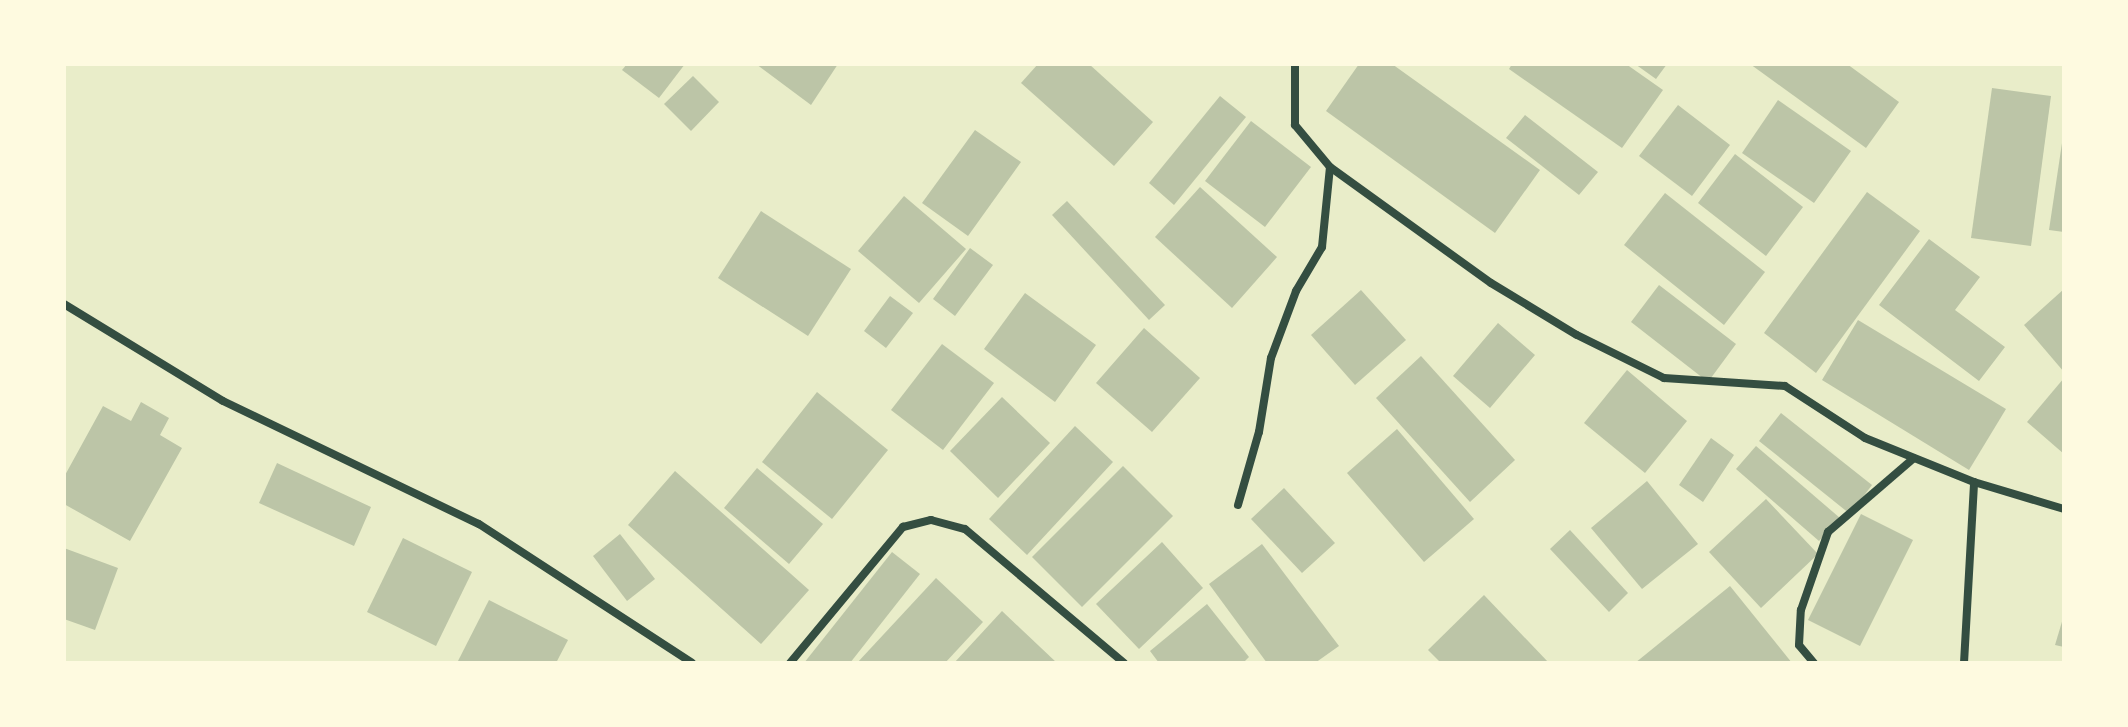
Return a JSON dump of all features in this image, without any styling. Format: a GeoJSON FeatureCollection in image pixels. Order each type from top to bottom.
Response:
{"type":"FeatureCollection","features":[{"type":"Feature","properties":{"kind":"street"},"geometry":{"type":"LineString","coordinates":[[1295,64],[1295,125],[1330,167],[1491,283],[1625,360],[1664,378],[1785,386],[1865,438],[1974,482],[2064,509]]}},
{"type":"Feature","properties":{"kind":"street"},"geometry":{"type":"LineString","coordinates":[[1238,505],[1259,432],[1271,358],[1296,291],[1322,247],[1330,167]]}},
{"type":"Feature","properties":{"kind":"street"},"geometry":{"type":"LineString","coordinates":[[64,304],[223,401],[479,524],[692,663]]}},
{"type":"Feature","properties":{"kind":"street"},"geometry":{"type":"LineString","coordinates":[[1814,663],[1799,645],[1801,610],[1828,532],[1914,458]]}},
{"type":"Feature","properties":{"kind":"street"},"geometry":{"type":"LineString","coordinates":[[1964,663],[1974,482]]}},
{"type":"Feature","properties":{"kind":"street"},"geometry":{"type":"LineString","coordinates":[[790,663],[903,527],[931,520],[965,529],[1124,663]]}},
{"type":"Feature","properties":{"kind":"building"},"geometry":{"type":"Polygon","coordinates":[[[627,64],[685,64],[659,98],[622,70],[627,64]]]}},
{"type":"Feature","properties":{"kind":"building"},"geometry":{"type":"Polygon","coordinates":[[[756,64],[838,64],[811,105],[756,64]]]}},
{"type":"Feature","properties":{"kind":"building"},"geometry":{"type":"Polygon","coordinates":[[[1038,64],[1089,64],[1153,122],[1114,166],[1021,83],[1038,64]]]}},
{"type":"Feature","properties":{"kind":"building"},"geometry":{"type":"Polygon","coordinates":[[[1359,64],[1392,64],[1540,170],[1495,233],[1326,111],[1359,64]]]}},
{"type":"Feature","properties":{"kind":"building"},"geometry":{"type":"Polygon","coordinates":[[[1512,64],[1626,64],[1663,90],[1622,148],[1509,69],[1512,64]]]}},
{"type":"Feature","properties":{"kind":"building"},"geometry":{"type":"Polygon","coordinates":[[[1635,64],[1667,64],[1656,79],[1635,64]]]}},
{"type":"Feature","properties":{"kind":"building"},"geometry":{"type":"Polygon","coordinates":[[[1750,64],[1847,64],[1899,102],[1866,148],[1750,64]]]}},
{"type":"Feature","properties":{"kind":"building"},"geometry":{"type":"Polygon","coordinates":[[[693,76],[719,102],[691,131],[664,104],[693,76]]]}},
{"type":"Feature","properties":{"kind":"building"},"geometry":{"type":"Polygon","coordinates":[[[1992,88],[2051,96],[2031,246],[1971,238],[1992,88]]]}},
{"type":"Feature","properties":{"kind":"building"},"geometry":{"type":"Polygon","coordinates":[[[1220,96],[1246,117],[1174,205],[1149,183],[1220,96]]]}},
{"type":"Feature","properties":{"kind":"building"},"geometry":{"type":"Polygon","coordinates":[[[1778,100],[1851,151],[1814,203],[1742,153],[1778,100]]]}},
{"type":"Feature","properties":{"kind":"building"},"geometry":{"type":"Polygon","coordinates":[[[1678,105],[1730,145],[1692,196],[1639,156],[1678,105]]]}},
{"type":"Feature","properties":{"kind":"building"},"geometry":{"type":"Polygon","coordinates":[[[1525,115],[1598,172],[1579,195],[1506,138],[1525,115]]]}},
{"type":"Feature","properties":{"kind":"building"},"geometry":{"type":"Polygon","coordinates":[[[1251,121],[1311,167],[1265,227],[1205,181],[1251,121]]]}},
{"type":"Feature","properties":{"kind":"building"},"geometry":{"type":"Polygon","coordinates":[[[975,130],[1021,162],[968,236],[922,203],[975,130]]]}},
{"type":"Feature","properties":{"kind":"building"},"geometry":{"type":"Polygon","coordinates":[[[2064,143],[2064,232],[2049,230],[2064,143]]]}},
{"type":"Feature","properties":{"kind":"building"},"geometry":{"type":"Polygon","coordinates":[[[1735,154],[1803,207],[1766,256],[1698,203],[1735,154]]]}},
{"type":"Feature","properties":{"kind":"building"},"geometry":{"type":"Polygon","coordinates":[[[1200,187],[1277,257],[1232,308],[1155,237],[1200,187]]]}},
{"type":"Feature","properties":{"kind":"building"},"geometry":{"type":"Polygon","coordinates":[[[1867,192],[1920,231],[1816,373],[1764,333],[1867,192]]]}},
{"type":"Feature","properties":{"kind":"building"},"geometry":{"type":"Polygon","coordinates":[[[1665,193],[1765,272],[1724,325],[1624,245],[1665,193]]]}},
{"type":"Feature","properties":{"kind":"building"},"geometry":{"type":"Polygon","coordinates":[[[904,196],[966,249],[919,303],[858,251],[904,196]]]}},
{"type":"Feature","properties":{"kind":"building"},"geometry":{"type":"Polygon","coordinates":[[[1067,201],[1165,305],[1149,320],[1052,215],[1067,201]]]}},
{"type":"Feature","properties":{"kind":"building"},"geometry":{"type":"Polygon","coordinates":[[[761,211],[851,269],[808,336],[718,278],[761,211]]]}},
{"type":"Feature","properties":{"kind":"building"},"geometry":{"type":"Polygon","coordinates":[[[1929,239],[1980,277],[1955,310],[2005,347],[1979,381],[1879,305],[1929,239]]]}},
{"type":"Feature","properties":{"kind":"building"},"geometry":{"type":"Polygon","coordinates":[[[970,248],[993,265],[955,316],[933,299],[970,248]]]}},
{"type":"Feature","properties":{"kind":"building"},"geometry":{"type":"Polygon","coordinates":[[[1659,285],[1736,344],[1708,382],[1631,322],[1659,285]]]}},
{"type":"Feature","properties":{"kind":"building"},"geometry":{"type":"Polygon","coordinates":[[[2064,289],[2064,372],[2024,325],[2064,289]]]}},
{"type":"Feature","properties":{"kind":"building"},"geometry":{"type":"Polygon","coordinates":[[[1361,290],[1406,340],[1355,385],[1311,335],[1361,290]]]}},
{"type":"Feature","properties":{"kind":"building"},"geometry":{"type":"Polygon","coordinates":[[[1025,293],[1096,345],[1055,402],[984,349],[1025,293]]]}},
{"type":"Feature","properties":{"kind":"building"},"geometry":{"type":"Polygon","coordinates":[[[890,296],[913,313],[886,348],[864,331],[890,296]]]}},
{"type":"Feature","properties":{"kind":"building"},"geometry":{"type":"Polygon","coordinates":[[[1858,320],[2006,409],[1969,470],[1822,380],[1858,320]]]}},
{"type":"Feature","properties":{"kind":"building"},"geometry":{"type":"Polygon","coordinates":[[[1498,323],[1535,355],[1490,408],[1453,376],[1498,323]]]}},
{"type":"Feature","properties":{"kind":"building"},"geometry":{"type":"Polygon","coordinates":[[[1144,328],[1200,378],[1152,432],[1096,383],[1144,328]]]}},
{"type":"Feature","properties":{"kind":"building"},"geometry":{"type":"Polygon","coordinates":[[[942,344],[994,383],[943,450],[891,410],[942,344]]]}},
{"type":"Feature","properties":{"kind":"building"},"geometry":{"type":"Polygon","coordinates":[[[1421,356],[1515,460],[1470,502],[1376,398],[1421,356]]]}},
{"type":"Feature","properties":{"kind":"building"},"geometry":{"type":"Polygon","coordinates":[[[1627,370],[1687,421],[1645,473],[1584,423],[1627,370]]]}},
{"type":"Feature","properties":{"kind":"building"},"geometry":{"type":"Polygon","coordinates":[[[2064,378],[2064,454],[2027,422],[2064,378]]]}},
{"type":"Feature","properties":{"kind":"building"},"geometry":{"type":"Polygon","coordinates":[[[817,392],[888,450],[832,519],[762,462],[817,392]]]}},
{"type":"Feature","properties":{"kind":"building"},"geometry":{"type":"Polygon","coordinates":[[[1002,397],[1050,443],[998,498],[950,451],[1002,397]]]}},
{"type":"Feature","properties":{"kind":"building"},"geometry":{"type":"Polygon","coordinates":[[[141,402],[169,418],[160,435],[182,448],[130,541],[64,504],[64,477],[103,406],[131,421],[141,402]]]}},
{"type":"Feature","properties":{"kind":"building"},"geometry":{"type":"Polygon","coordinates":[[[1781,413],[1872,485],[1850,514],[1759,441],[1781,413]]]}},
{"type":"Feature","properties":{"kind":"building"},"geometry":{"type":"Polygon","coordinates":[[[1075,426],[1113,462],[1027,555],[989,519],[1075,426]]]}},
{"type":"Feature","properties":{"kind":"building"},"geometry":{"type":"Polygon","coordinates":[[[1397,429],[1474,519],[1424,562],[1347,473],[1397,429]]]}},
{"type":"Feature","properties":{"kind":"building"},"geometry":{"type":"Polygon","coordinates":[[[1711,438],[1734,455],[1703,502],[1679,485],[1711,438]]]}},
{"type":"Feature","properties":{"kind":"building"},"geometry":{"type":"Polygon","coordinates":[[[1756,446],[1840,518],[1819,541],[1736,469],[1756,446]]]}},
{"type":"Feature","properties":{"kind":"building"},"geometry":{"type":"Polygon","coordinates":[[[277,463],[371,507],[354,546],[259,503],[277,463]]]}},
{"type":"Feature","properties":{"kind":"building"},"geometry":{"type":"Polygon","coordinates":[[[1123,466],[1173,516],[1082,607],[1032,557],[1123,466]]]}},
{"type":"Feature","properties":{"kind":"building"},"geometry":{"type":"Polygon","coordinates":[[[757,468],[823,524],[789,564],[724,508],[757,468]]]}},
{"type":"Feature","properties":{"kind":"building"},"geometry":{"type":"Polygon","coordinates":[[[675,471],[809,590],[761,644],[628,525],[675,471]]]}},
{"type":"Feature","properties":{"kind":"building"},"geometry":{"type":"Polygon","coordinates":[[[1647,481],[1698,544],[1642,589],[1591,528],[1647,481]]]}},
{"type":"Feature","properties":{"kind":"building"},"geometry":{"type":"Polygon","coordinates":[[[1284,488],[1335,543],[1302,573],[1251,519],[1284,488]]]}},
{"type":"Feature","properties":{"kind":"building"},"geometry":{"type":"Polygon","coordinates":[[[1766,499],[1818,554],[1761,608],[1709,552],[1766,499]]]}},
{"type":"Feature","properties":{"kind":"building"},"geometry":{"type":"Polygon","coordinates":[[[1861,514],[1913,540],[1860,646],[1808,620],[1861,514]]]}},
{"type":"Feature","properties":{"kind":"building"},"geometry":{"type":"Polygon","coordinates":[[[1570,530],[1628,593],[1609,612],[1550,549],[1570,530]]]}},
{"type":"Feature","properties":{"kind":"building"},"geometry":{"type":"Polygon","coordinates":[[[620,534],[655,579],[627,601],[593,556],[620,534]]]}},
{"type":"Feature","properties":{"kind":"building"},"geometry":{"type":"Polygon","coordinates":[[[403,538],[472,572],[436,646],[367,612],[403,538]]]}},
{"type":"Feature","properties":{"kind":"building"},"geometry":{"type":"Polygon","coordinates":[[[1162,542],[1203,588],[1139,649],[1096,604],[1162,542]]]}},
{"type":"Feature","properties":{"kind":"building"},"geometry":{"type":"Polygon","coordinates":[[[1262,544],[1339,646],[1315,663],[1267,663],[1209,584],[1262,544]]]}},
{"type":"Feature","properties":{"kind":"building"},"geometry":{"type":"Polygon","coordinates":[[[64,548],[118,568],[95,630],[64,619],[64,548]]]}},
{"type":"Feature","properties":{"kind":"building"},"geometry":{"type":"Polygon","coordinates":[[[892,552],[920,574],[850,663],[804,663],[892,552]]]}},
{"type":"Feature","properties":{"kind":"building"},"geometry":{"type":"Polygon","coordinates":[[[936,578],[983,622],[945,663],[857,663],[936,578]]]}},
{"type":"Feature","properties":{"kind":"building"},"geometry":{"type":"Polygon","coordinates":[[[1730,586],[1792,663],[1635,663],[1730,586]]]}},
{"type":"Feature","properties":{"kind":"building"},"geometry":{"type":"Polygon","coordinates":[[[1484,595],[1549,663],[1441,663],[1428,650],[1484,595]]]}},
{"type":"Feature","properties":{"kind":"building"},"geometry":{"type":"Polygon","coordinates":[[[489,600],[568,640],[556,663],[458,661],[489,600]]]}},
{"type":"Feature","properties":{"kind":"building"},"geometry":{"type":"Polygon","coordinates":[[[1207,604],[1249,657],[1243,663],[1159,663],[1150,651],[1207,604]]]}},
{"type":"Feature","properties":{"kind":"building"},"geometry":{"type":"Polygon","coordinates":[[[1002,611],[1057,663],[954,663],[1002,611]]]}},
{"type":"Feature","properties":{"kind":"building"},"geometry":{"type":"Polygon","coordinates":[[[2064,615],[2064,647],[2055,645],[2064,615]]]}}]}
